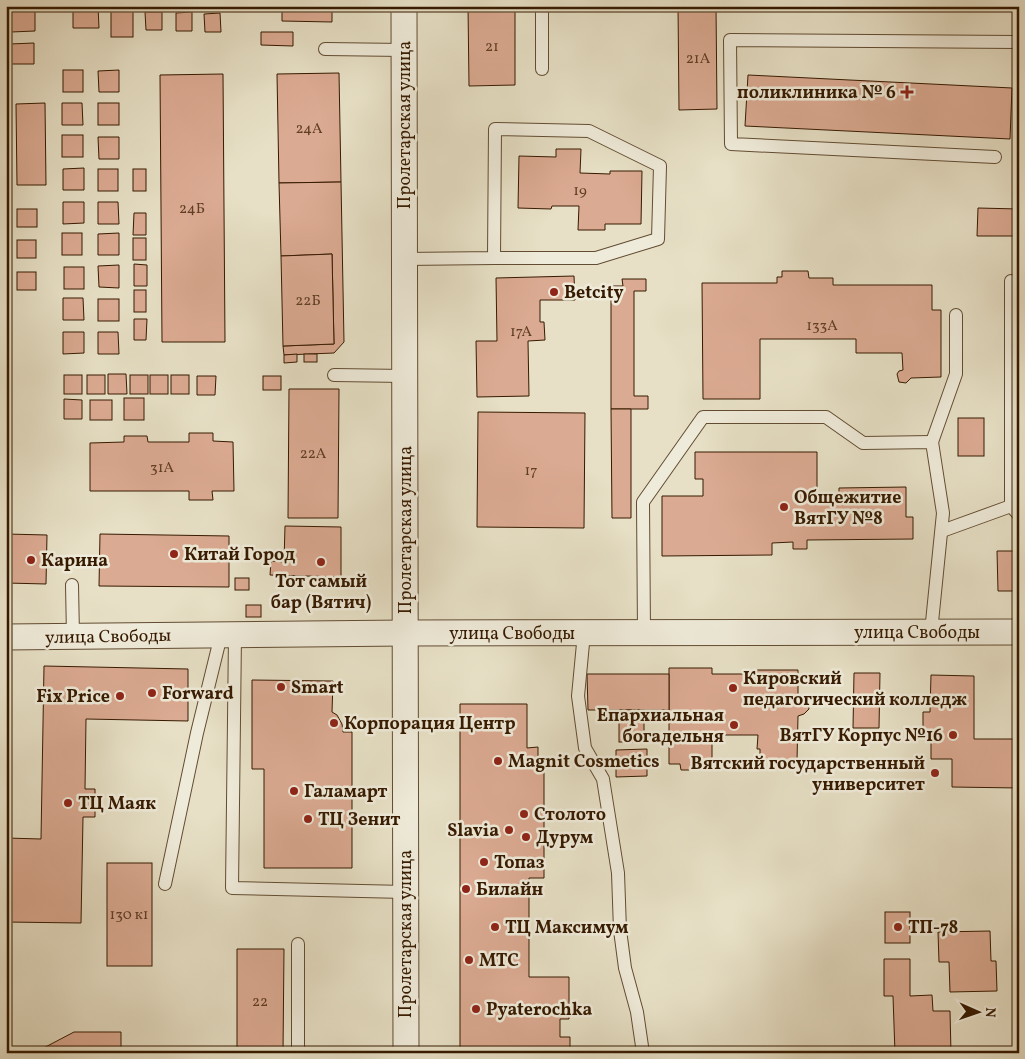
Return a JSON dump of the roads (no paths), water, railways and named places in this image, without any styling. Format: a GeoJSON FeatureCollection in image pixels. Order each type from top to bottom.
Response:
{"type":"FeatureCollection","features":[{"type":"Feature","properties":{"kind":"street","name":"Пролетарская улица"},"geometry":{"type":"LineString","coordinates":[[404,6],[406,1053]]}},
{"type":"Feature","properties":{"kind":"street","name":"улица Свободы"},"geometry":{"type":"LineString","coordinates":[[6,637],[405,632],[1019,632]]}},
{"type":"Feature","properties":{"kind":"lane"},"geometry":{"type":"LineString","coordinates":[[542,6],[542,69]]}},
{"type":"Feature","properties":{"kind":"lane"},"geometry":{"type":"LineString","coordinates":[[994,157],[731,144],[730,40],[1019,42]]}},
{"type":"Feature","properties":{"kind":"lane"},"geometry":{"type":"LineString","coordinates":[[325,49],[404,50]]}},
{"type":"Feature","properties":{"kind":"lane"},"geometry":{"type":"LineString","coordinates":[[404,258],[494,258],[596,258],[658,239],[660,166],[588,130],[495,129],[494,258]]}},
{"type":"Feature","properties":{"kind":"lane"},"geometry":{"type":"LineString","coordinates":[[942,531],[1015,511],[1011,281]]}},
{"type":"Feature","properties":{"kind":"lane"},"geometry":{"type":"LineString","coordinates":[[931,632],[943,513],[932,442],[956,374],[956,316]]}},
{"type":"Feature","properties":{"kind":"lane"},"geometry":{"type":"LineString","coordinates":[[334,375],[404,376]]}},
{"type":"Feature","properties":{"kind":"lane"},"geometry":{"type":"LineString","coordinates":[[644,632],[643,502],[703,417],[826,417],[863,442],[932,442]]}},
{"type":"Feature","properties":{"kind":"lane"},"geometry":{"type":"LineString","coordinates":[[72,585],[73,636]]}},
{"type":"Feature","properties":{"kind":"lane"},"geometry":{"type":"LineString","coordinates":[[584,632],[578,696],[585,748],[603,779],[618,873],[620,930],[625,968],[637,1012],[643,1053]]}},
{"type":"Feature","properties":{"kind":"lane"},"geometry":{"type":"LineString","coordinates":[[165,884],[197,733],[228,635]]}},
{"type":"Feature","properties":{"kind":"lane"},"geometry":{"type":"LineString","coordinates":[[228,635],[232,888],[405,892]]}},
{"type":"Feature","properties":{"kind":"lane"},"geometry":{"type":"LineString","coordinates":[[298,944],[298,1053]]}},
{"type":"Feature","properties":{"kind":"place","name":"поликлиника № 6"},"geometry":{"type":"Point","coordinates":[907,92]}},
{"type":"Feature","properties":{"kind":"place","name":"Betcity"},"geometry":{"type":"Point","coordinates":[554,292]}},
{"type":"Feature","properties":{"kind":"place","name":"Общежитие ВятГУ №8"},"geometry":{"type":"Point","coordinates":[784,507]}},
{"type":"Feature","properties":{"kind":"place","name":"Китай Город"},"geometry":{"type":"Point","coordinates":[174,554]}},
{"type":"Feature","properties":{"kind":"place","name":"Карина"},"geometry":{"type":"Point","coordinates":[31,560]}},
{"type":"Feature","properties":{"kind":"place","name":"Тот самый бар (Вятич)"},"geometry":{"type":"Point","coordinates":[321,562]}},
{"type":"Feature","properties":{"kind":"place","name":"Smart"},"geometry":{"type":"Point","coordinates":[281,687]}},
{"type":"Feature","properties":{"kind":"place","name":"Кировский педагогический колледж"},"geometry":{"type":"Point","coordinates":[733,688]}},
{"type":"Feature","properties":{"kind":"place","name":"Forward"},"geometry":{"type":"Point","coordinates":[152,693]}},
{"type":"Feature","properties":{"kind":"place","name":"Fix Price"},"geometry":{"type":"Point","coordinates":[120,696]}},
{"type":"Feature","properties":{"kind":"place","name":"Корпорация Центр"},"geometry":{"type":"Point","coordinates":[334,723]}},
{"type":"Feature","properties":{"kind":"place","name":"Епархиальная богадельня"},"geometry":{"type":"Point","coordinates":[734,725]}},
{"type":"Feature","properties":{"kind":"place","name":"ВятГУ Корпус №16"},"geometry":{"type":"Point","coordinates":[953,735]}},
{"type":"Feature","properties":{"kind":"place","name":"Magnit Cosmetics"},"geometry":{"type":"Point","coordinates":[498,761]}},
{"type":"Feature","properties":{"kind":"place","name":"Вятский государственный университет"},"geometry":{"type":"Point","coordinates":[935,773]}},
{"type":"Feature","properties":{"kind":"place","name":"Галамарт"},"geometry":{"type":"Point","coordinates":[294,791]}},
{"type":"Feature","properties":{"kind":"place","name":"ТЦ Маяк"},"geometry":{"type":"Point","coordinates":[68,803]}},
{"type":"Feature","properties":{"kind":"place","name":"Столото"},"geometry":{"type":"Point","coordinates":[524,814]}},
{"type":"Feature","properties":{"kind":"place","name":"ТЦ Зенит"},"geometry":{"type":"Point","coordinates":[308,819]}},
{"type":"Feature","properties":{"kind":"place","name":"Slavia"},"geometry":{"type":"Point","coordinates":[509,830]}},
{"type":"Feature","properties":{"kind":"place","name":"Дурум"},"geometry":{"type":"Point","coordinates":[526,837]}},
{"type":"Feature","properties":{"kind":"place","name":"Топаз"},"geometry":{"type":"Point","coordinates":[484,862]}},
{"type":"Feature","properties":{"kind":"place","name":"Билайн"},"geometry":{"type":"Point","coordinates":[466,889]}},
{"type":"Feature","properties":{"kind":"place","name":"ТЦ Максимум"},"geometry":{"type":"Point","coordinates":[495,927]}},
{"type":"Feature","properties":{"kind":"place","name":"ТП-78"},"geometry":{"type":"Point","coordinates":[898,927]}},
{"type":"Feature","properties":{"kind":"place","name":"МТС"},"geometry":{"type":"Point","coordinates":[469,960]}},
{"type":"Feature","properties":{"kind":"place","name":"Pyaterochka"},"geometry":{"type":"Point","coordinates":[476,1009]}}]}
